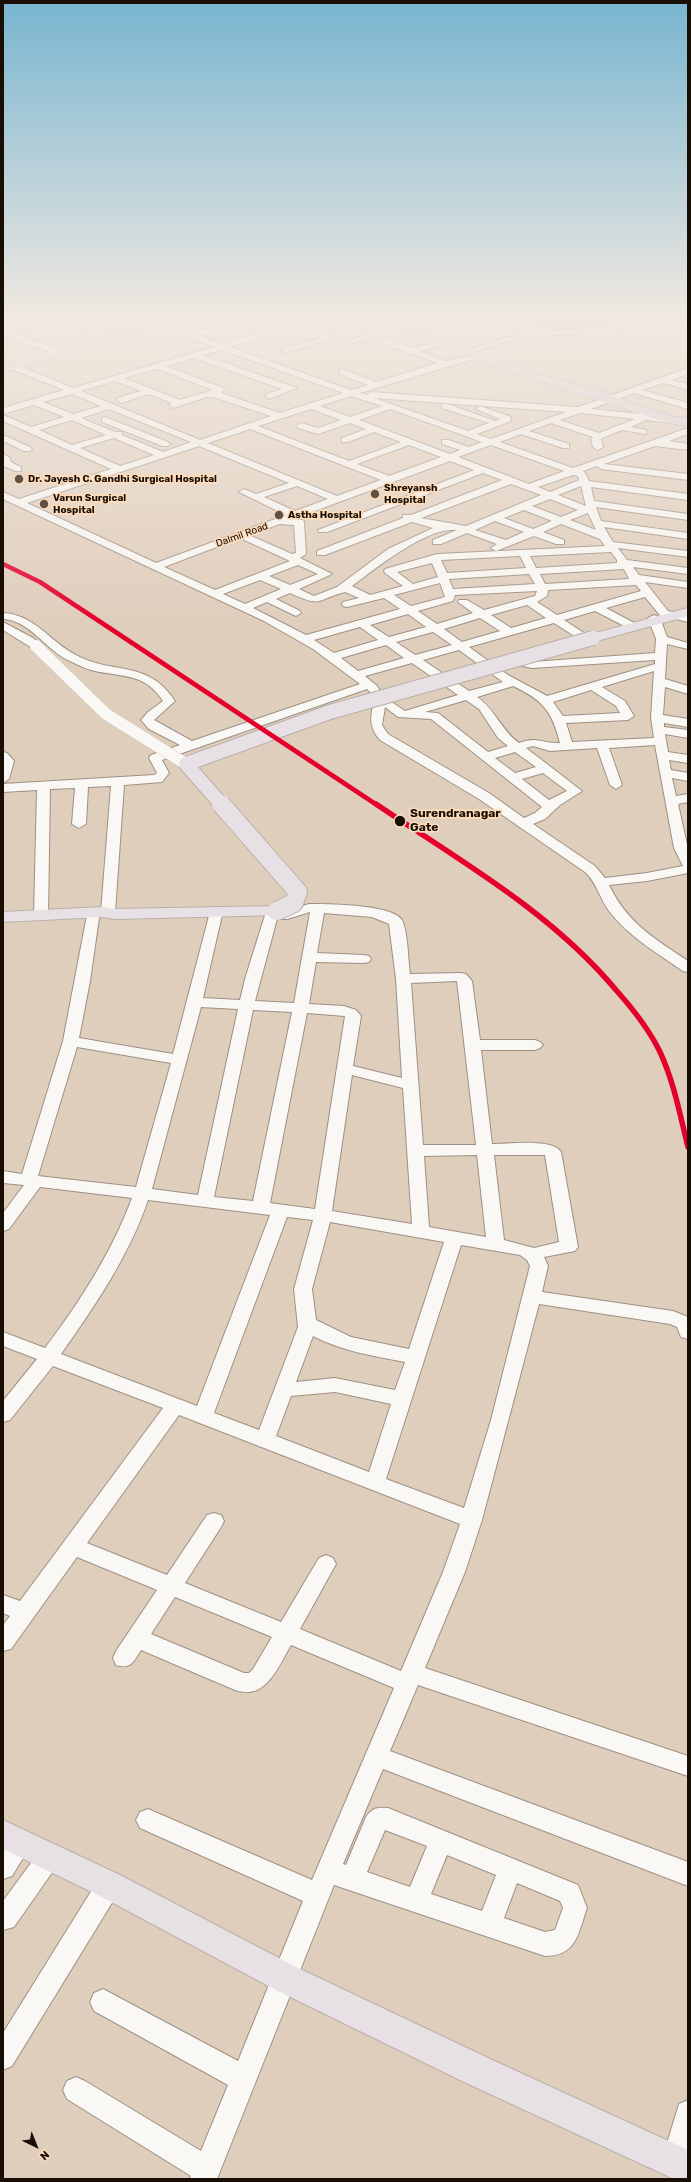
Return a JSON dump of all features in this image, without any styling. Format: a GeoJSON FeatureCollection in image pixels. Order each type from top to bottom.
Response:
{"type":"FeatureCollection","features":[{"type":"Feature","properties":{"kind":"main road"},"geometry":{"type":"LineString","coordinates":[[3,917],[41,915],[274,913],[293,904],[297,899],[298,892],[186,764],[330,712],[593,636],[672,616]]}},
{"type":"Feature","properties":{"kind":"main road"},"geometry":{"type":"LineString","coordinates":[[3,922],[106,915]]}},
{"type":"Feature","properties":{"kind":"main road"},"geometry":{"type":"LineString","coordinates":[[12,1838],[109,1885],[285,1978],[682,2166]]}},
{"type":"Feature","properties":{"kind":"street"},"geometry":{"type":"LineString","coordinates":[[10,421],[120,469]]}},
{"type":"Feature","properties":{"kind":"street"},"geometry":{"type":"LineString","coordinates":[[54,421],[70,428]]}},
{"type":"Feature","properties":{"kind":"street"},"geometry":{"type":"LineString","coordinates":[[31,430],[62,421]]}},
{"type":"Feature","properties":{"kind":"street"},"geometry":{"type":"LineString","coordinates":[[80,421],[163,455]]}},
{"type":"Feature","properties":{"kind":"street"},"geometry":{"type":"LineString","coordinates":[[108,421],[178,450]]}},
{"type":"Feature","properties":{"kind":"street"},"geometry":{"type":"LineString","coordinates":[[147,421],[337,499]]}},
{"type":"Feature","properties":{"kind":"street"},"geometry":{"type":"LineString","coordinates":[[72,448],[131,430],[153,421]]}},
{"type":"Feature","properties":{"kind":"street"},"geometry":{"type":"LineString","coordinates":[[19,502],[266,421]]}},
{"type":"Feature","properties":{"kind":"street"},"geometry":{"type":"LineString","coordinates":[[301,426],[318,432],[349,421]]}},
{"type":"Feature","properties":{"kind":"street"},"geometry":{"type":"LineString","coordinates":[[353,421],[512,480],[548,496],[589,507],[688,517]]}},
{"type":"Feature","properties":{"kind":"street"},"geometry":{"type":"LineString","coordinates":[[429,421],[546,461],[581,477],[688,497]]}},
{"type":"Feature","properties":{"kind":"street"},"geometry":{"type":"LineString","coordinates":[[463,421],[484,428]]}},
{"type":"Feature","properties":{"kind":"street"},"geometry":{"type":"LineString","coordinates":[[490,421],[497,423]]}},
{"type":"Feature","properties":{"kind":"street"},"geometry":{"type":"LineString","coordinates":[[468,434],[503,421]]}},
{"type":"Feature","properties":{"kind":"street"},"geometry":{"type":"LineString","coordinates":[[328,511],[337,499],[549,421]]}},
{"type":"Feature","properties":{"kind":"street"},"geometry":{"type":"LineString","coordinates":[[566,421],[602,421]]}},
{"type":"Feature","properties":{"kind":"street"},"geometry":{"type":"LineString","coordinates":[[598,446],[596,439],[599,436],[636,421]]}},
{"type":"Feature","properties":{"kind":"street"},"geometry":{"type":"LineString","coordinates":[[588,422],[599,436]]}},
{"type":"Feature","properties":{"kind":"street"},"geometry":{"type":"LineString","coordinates":[[250,426],[349,464],[384,482],[446,505]]}},
{"type":"Feature","properties":{"kind":"street"},"geometry":{"type":"LineString","coordinates":[[619,427],[644,432]]}},
{"type":"Feature","properties":{"kind":"street"},"geometry":{"type":"LineString","coordinates":[[345,440],[375,429]]}},
{"type":"Feature","properties":{"kind":"street"},"geometry":{"type":"LineString","coordinates":[[525,429],[547,440],[570,446]]}},
{"type":"Feature","properties":{"kind":"street"},"geometry":{"type":"LineString","coordinates":[[525,429],[570,446],[574,450],[546,461]]}},
{"type":"Feature","properties":{"kind":"street"},"geometry":{"type":"LineString","coordinates":[[236,431],[279,447]]}},
{"type":"Feature","properties":{"kind":"street"},"geometry":{"type":"LineString","coordinates":[[609,431],[630,438]]}},
{"type":"Feature","properties":{"kind":"street"},"geometry":{"type":"LineString","coordinates":[[529,487],[581,477],[688,431]]}},
{"type":"Feature","properties":{"kind":"street"},"geometry":{"type":"LineString","coordinates":[[84,434],[112,446]]}},
{"type":"Feature","properties":{"kind":"street"},"geometry":{"type":"LineString","coordinates":[[378,441],[392,436]]}},
{"type":"Feature","properties":{"kind":"street"},"geometry":{"type":"LineString","coordinates":[[3,438],[27,449]]}},
{"type":"Feature","properties":{"kind":"street"},"geometry":{"type":"LineString","coordinates":[[517,451],[547,440]]}},
{"type":"Feature","properties":{"kind":"street"},"geometry":{"type":"LineString","coordinates":[[349,464],[410,442]]}},
{"type":"Feature","properties":{"kind":"street"},"geometry":{"type":"LineString","coordinates":[[445,442],[469,450]]}},
{"type":"Feature","properties":{"kind":"street"},"geometry":{"type":"LineString","coordinates":[[437,542],[548,496],[601,466],[620,458],[665,443],[688,447]]}},
{"type":"Feature","properties":{"kind":"street"},"geometry":{"type":"LineString","coordinates":[[653,446],[688,451]]}},
{"type":"Feature","properties":{"kind":"street"},"geometry":{"type":"LineString","coordinates":[[642,450],[665,454]]}},
{"type":"Feature","properties":{"kind":"street"},"geometry":{"type":"LineString","coordinates":[[5,451],[7,464],[18,469]]}},
{"type":"Feature","properties":{"kind":"street"},"geometry":{"type":"LineString","coordinates":[[132,455],[146,461]]}},
{"type":"Feature","properties":{"kind":"street"},"geometry":{"type":"LineString","coordinates":[[620,458],[688,468]]}},
{"type":"Feature","properties":{"kind":"street"},"geometry":{"type":"LineString","coordinates":[[601,466],[688,477]]}},
{"type":"Feature","properties":{"kind":"street"},"geometry":{"type":"LineString","coordinates":[[323,530],[346,520],[483,470]]}},
{"type":"Feature","properties":{"kind":"street"},"geometry":{"type":"LineString","coordinates":[[276,475],[266,479],[346,520],[376,532]]}},
{"type":"Feature","properties":{"kind":"street"},"geometry":{"type":"LineString","coordinates":[[581,477],[589,507],[608,543],[640,585],[672,616],[662,639],[659,681],[659,729],[665,773],[681,848],[688,864]]}},
{"type":"Feature","properties":{"kind":"street"},"geometry":{"type":"LineString","coordinates":[[323,494],[363,479],[384,482]]}},
{"type":"Feature","properties":{"kind":"street"},"geometry":{"type":"LineString","coordinates":[[454,480],[483,491]]}},
{"type":"Feature","properties":{"kind":"street"},"geometry":{"type":"LineString","coordinates":[[321,553],[512,480]]}},
{"type":"Feature","properties":{"kind":"street"},"geometry":{"type":"LineString","coordinates":[[255,497],[297,483]]}},
{"type":"Feature","properties":{"kind":"street"},"geometry":{"type":"LineString","coordinates":[[244,492],[295,515]]}},
{"type":"Feature","properties":{"kind":"street"},"geometry":{"type":"LineString","coordinates":[[350,494],[428,524],[447,525],[504,543]]}},
{"type":"Feature","properties":{"kind":"street"},"geometry":{"type":"LineString","coordinates":[[3,495],[261,615],[306,639],[356,675],[376,694],[402,714],[434,716],[550,806]]}},
{"type":"Feature","properties":{"kind":"street"},"geometry":{"type":"LineString","coordinates":[[523,506],[608,543]]}},
{"type":"Feature","properties":{"kind":"street"},"geometry":{"type":"LineString","coordinates":[[498,554],[496,547],[589,507]]}},
{"type":"Feature","properties":{"kind":"street","name":"Dalmil Road"},"geometry":{"type":"LineString","coordinates":[[156,566],[314,508],[328,511]]}},
{"type":"Feature","properties":{"kind":"street"},"geometry":{"type":"LineString","coordinates":[[494,518],[560,542]]}},
{"type":"Feature","properties":{"kind":"street"},"geometry":{"type":"LineString","coordinates":[[214,594],[296,560],[301,554],[299,522],[280,520]]}},
{"type":"Feature","properties":{"kind":"street"},"geometry":{"type":"LineString","coordinates":[[597,523],[688,536]]}},
{"type":"Feature","properties":{"kind":"street"},"geometry":{"type":"LineString","coordinates":[[260,576],[309,598],[318,599],[340,590],[392,551],[447,525]]}},
{"type":"Feature","properties":{"kind":"street"},"geometry":{"type":"LineString","coordinates":[[241,535],[327,574],[244,608]]}},
{"type":"Feature","properties":{"kind":"street"},"geometry":{"type":"LineString","coordinates":[[411,587],[389,571],[440,557],[524,553],[608,543],[688,554]]}},
{"type":"Feature","properties":{"kind":"street"},"geometry":{"type":"LineString","coordinates":[[332,657],[481,615],[542,596],[542,588],[524,553]]}},
{"type":"Feature","properties":{"kind":"street"},"geometry":{"type":"LineString","coordinates":[[306,639],[446,602],[450,597],[449,592],[444,577],[435,559]]}},
{"type":"Feature","properties":{"kind":"street"},"geometry":{"type":"LineString","coordinates":[[347,604],[444,577],[623,564],[688,571]]}},
{"type":"Feature","properties":{"kind":"street"},"geometry":{"type":"LineString","coordinates":[[356,675],[595,607],[640,585]]}},
{"type":"Feature","properties":{"kind":"street"},"geometry":{"type":"LineString","coordinates":[[449,592],[640,585],[687,589]]}},
{"type":"Feature","properties":{"kind":"street"},"geometry":{"type":"LineString","coordinates":[[340,590],[352,590],[368,598]]}},
{"type":"Feature","properties":{"kind":"street"},"geometry":{"type":"LineString","coordinates":[[385,594],[461,644],[489,666],[546,700],[560,720],[567,746]]}},
{"type":"Feature","properties":{"kind":"street"},"geometry":{"type":"LineString","coordinates":[[268,598],[296,613]]}},
{"type":"Feature","properties":{"kind":"street"},"geometry":{"type":"LineString","coordinates":[[528,601],[554,618],[593,636]]}},
{"type":"Feature","properties":{"kind":"street"},"geometry":{"type":"LineString","coordinates":[[463,602],[508,631]]}},
{"type":"Feature","properties":{"kind":"street"},"geometry":{"type":"LineString","coordinates":[[261,615],[282,606]]}},
{"type":"Feature","properties":{"kind":"street"},"geometry":{"type":"LineString","coordinates":[[595,607],[632,626]]}},
{"type":"Feature","properties":{"kind":"street"},"geometry":{"type":"LineString","coordinates":[[3,616],[19,620],[40,632],[57,649],[71,658],[96,668],[132,673],[160,689],[166,694],[169,700],[165,706],[151,714],[147,720],[152,726],[191,746]]}},
{"type":"Feature","properties":{"kind":"street"},"geometry":{"type":"LineString","coordinates":[[362,624],[488,711],[500,733],[576,791],[550,806],[540,816],[523,823]]}},
{"type":"Feature","properties":{"kind":"street"},"geometry":{"type":"LineString","coordinates":[[3,625],[29,640],[36,646],[106,714],[186,764]]}},
{"type":"Feature","properties":{"kind":"street"},"geometry":{"type":"LineString","coordinates":[[489,666],[517,662],[591,641],[593,636]]}},
{"type":"Feature","properties":{"kind":"street"},"geometry":{"type":"LineString","coordinates":[[3,788],[118,782],[158,778],[163,773],[155,758],[191,746],[376,694],[443,679],[593,636]]}},
{"type":"Feature","properties":{"kind":"street"},"geometry":{"type":"LineString","coordinates":[[662,639],[688,646]]}},
{"type":"Feature","properties":{"kind":"street"},"geometry":{"type":"LineString","coordinates":[[517,662],[532,665],[660,661]]}},
{"type":"Feature","properties":{"kind":"street"},"geometry":{"type":"LineString","coordinates":[[546,700],[593,686],[660,661]]}},
{"type":"Feature","properties":{"kind":"street"},"geometry":{"type":"LineString","coordinates":[[659,681],[688,690]]}},
{"type":"Feature","properties":{"kind":"street"},"geometry":{"type":"LineString","coordinates":[[402,714],[515,682]]}},
{"type":"Feature","properties":{"kind":"street"},"geometry":{"type":"LineString","coordinates":[[560,720],[628,716],[624,706],[593,686]]}},
{"type":"Feature","properties":{"kind":"street"},"geometry":{"type":"LineString","coordinates":[[376,694],[375,724],[377,731],[384,737],[484,796],[590,869],[598,876],[608,898],[627,922],[646,938],[688,968]]}},
{"type":"Feature","properties":{"kind":"street"},"geometry":{"type":"LineString","coordinates":[[486,757],[533,742],[548,746],[601,743],[688,723]]}},
{"type":"Feature","properties":{"kind":"street"},"geometry":{"type":"LineString","coordinates":[[659,729],[688,734]]}},
{"type":"Feature","properties":{"kind":"street"},"geometry":{"type":"LineString","coordinates":[[601,743],[616,785]]}},
{"type":"Feature","properties":{"kind":"street"},"geometry":{"type":"LineString","coordinates":[[663,755],[688,759]]}},
{"type":"Feature","properties":{"kind":"street"},"geometry":{"type":"LineString","coordinates":[[3,779],[5,760]]}},
{"type":"Feature","properties":{"kind":"street"},"geometry":{"type":"LineString","coordinates":[[514,778],[545,768]]}},
{"type":"Feature","properties":{"kind":"street"},"geometry":{"type":"LineString","coordinates":[[665,773],[688,777]]}},
{"type":"Feature","properties":{"kind":"street"},"geometry":{"type":"LineString","coordinates":[[3,1225],[32,1180],[71,1042],[84,981],[106,915],[118,782]]}},
{"type":"Feature","properties":{"kind":"street"},"geometry":{"type":"LineString","coordinates":[[79,824],[82,784]]}},
{"type":"Feature","properties":{"kind":"street"},"geometry":{"type":"LineString","coordinates":[[41,915],[44,786]]}},
{"type":"Feature","properties":{"kind":"street"},"geometry":{"type":"LineString","coordinates":[[671,801],[688,798]]}},
{"type":"Feature","properties":{"kind":"street"},"geometry":{"type":"LineString","coordinates":[[602,882],[647,877],[688,869]]}},
{"type":"Feature","properties":{"kind":"street"},"geometry":{"type":"LineString","coordinates":[[106,915],[215,915],[274,913],[287,915],[309,908],[318,908],[381,914],[394,919],[396,922],[403,979],[411,1085],[414,1151],[421,1231]]}},
{"type":"Feature","properties":{"kind":"street"},"geometry":{"type":"LineString","coordinates":[[260,1208],[301,1009],[318,908]]}},
{"type":"Feature","properties":{"kind":"street"},"geometry":{"type":"LineString","coordinates":[[205,1201],[247,1006],[274,913]]}},
{"type":"Feature","properties":{"kind":"street"},"geometry":{"type":"LineString","coordinates":[[3,1415],[50,1358],[80,1315],[106,1273],[143,1193],[180,1060],[215,915]]}},
{"type":"Feature","properties":{"kind":"street"},"geometry":{"type":"LineString","coordinates":[[310,957],[364,959]]}},
{"type":"Feature","properties":{"kind":"street"},"geometry":{"type":"LineString","coordinates":[[403,979],[456,977],[464,979],[486,1149],[496,1245]]}},
{"type":"Feature","properties":{"kind":"street"},"geometry":{"type":"LineString","coordinates":[[195,1002],[301,1009],[344,1010],[351,1013],[353,1016],[323,1216],[303,1289],[308,1322],[265,1440]]}},
{"type":"Feature","properties":{"kind":"street"},"geometry":{"type":"LineString","coordinates":[[71,1042],[180,1060]]}},
{"type":"Feature","properties":{"kind":"street"},"geometry":{"type":"LineString","coordinates":[[473,1045],[535,1045]]}},
{"type":"Feature","properties":{"kind":"street"},"geometry":{"type":"LineString","coordinates":[[346,1070],[411,1085]]}},
{"type":"Feature","properties":{"kind":"street"},"geometry":{"type":"LineString","coordinates":[[414,1151],[546,1149],[554,1152],[569,1247],[549,1249],[532,1255]]}},
{"type":"Feature","properties":{"kind":"street"},"geometry":{"type":"LineString","coordinates":[[3,1177],[281,1210],[421,1231],[524,1250],[538,1260],[539,1266],[505,1410],[472,1520],[454,1572],[318,1895],[205,2175],[76,2090]]}},
{"type":"Feature","properties":{"kind":"street"},"geometry":{"type":"LineString","coordinates":[[204,1417],[281,1210]]}},
{"type":"Feature","properties":{"kind":"street"},"geometry":{"type":"LineString","coordinates":[[375,1483],[454,1238]]}},
{"type":"Feature","properties":{"kind":"street"},"geometry":{"type":"LineString","coordinates":[[532,1297],[673,1318],[684,1323],[688,1332]]}},
{"type":"Feature","properties":{"kind":"street"},"geometry":{"type":"LineString","coordinates":[[308,1322],[320,1332],[345,1343],[416,1357]]}},
{"type":"Feature","properties":{"kind":"street"},"geometry":{"type":"LineString","coordinates":[[3,1339],[472,1520]]}},
{"type":"Feature","properties":{"kind":"street"},"geometry":{"type":"LineString","coordinates":[[284,1388],[304,1390],[324,1385],[335,1385],[403,1399]]}},
{"type":"Feature","properties":{"kind":"street"},"geometry":{"type":"LineString","coordinates":[[3,1642],[175,1406]]}},
{"type":"Feature","properties":{"kind":"street"},"geometry":{"type":"LineString","coordinates":[[124,1658],[214,1521]]}},
{"type":"Feature","properties":{"kind":"street"},"geometry":{"type":"LineString","coordinates":[[73,1546],[285,1634],[409,1678],[688,1766]]}},
{"type":"Feature","properties":{"kind":"street"},"geometry":{"type":"LineString","coordinates":[[137,1638],[244,1683],[254,1682],[261,1676],[326,1564]]}},
{"type":"Feature","properties":{"kind":"street"},"geometry":{"type":"LineString","coordinates":[[3,1604],[24,1612]]}},
{"type":"Feature","properties":{"kind":"street"},"geometry":{"type":"LineString","coordinates":[[377,1756],[688,1874]]}},
{"type":"Feature","properties":{"kind":"street"},"geometry":{"type":"LineString","coordinates":[[328,1871],[545,1944],[556,1944],[564,1938],[575,1908],[569,1893],[388,1818],[379,1818],[374,1825],[352,1879]]}},
{"type":"Feature","properties":{"kind":"street"},"geometry":{"type":"LineString","coordinates":[[148,1820],[318,1895]]}},
{"type":"Feature","properties":{"kind":"street"},"geometry":{"type":"LineString","coordinates":[[3,1868],[12,1838]]}},
{"type":"Feature","properties":{"kind":"street"},"geometry":{"type":"LineString","coordinates":[[416,1901],[441,1840]]}},
{"type":"Feature","properties":{"kind":"street"},"geometry":{"type":"LineString","coordinates":[[5,1919],[50,1856]]}},
{"type":"Feature","properties":{"kind":"street"},"geometry":{"type":"LineString","coordinates":[[489,1925],[510,1869]]}},
{"type":"Feature","properties":{"kind":"street"},"geometry":{"type":"LineString","coordinates":[[3,2057],[109,1885]]}},
{"type":"Feature","properties":{"kind":"street"},"geometry":{"type":"LineString","coordinates":[[103,2002],[244,2079]]}},
{"type":"Feature","properties":{"kind":"street"},"geometry":{"type":"LineString","coordinates":[[682,2166],[688,2113]]}},
{"type":"Feature","properties":{"kind":"transit line"},"geometry":{"type":"LineString","coordinates":[[3,564],[40,582],[488,878],[546,920],[573,943],[598,968],[621,995],[651,1036],[656,1044],[672,1083],[688,1147]]}},
{"type":"Feature","properties":{"kind":"place","name":"Dr. Jayesh C. Gandhi Surgical Hospital"},"geometry":{"type":"Point","coordinates":[19,479]}},
{"type":"Feature","properties":{"kind":"place","name":"Shreyansh Hospital"},"geometry":{"type":"Point","coordinates":[375,494]}},
{"type":"Feature","properties":{"kind":"place","name":"Varun Surgical Hospital"},"geometry":{"type":"Point","coordinates":[44,504]}},
{"type":"Feature","properties":{"kind":"place","name":"Astha Hospital"},"geometry":{"type":"Point","coordinates":[279,515]}},
{"type":"Feature","properties":{"kind":"place","name":"Surendranagar Gate"},"geometry":{"type":"Point","coordinates":[400,821]}}]}
